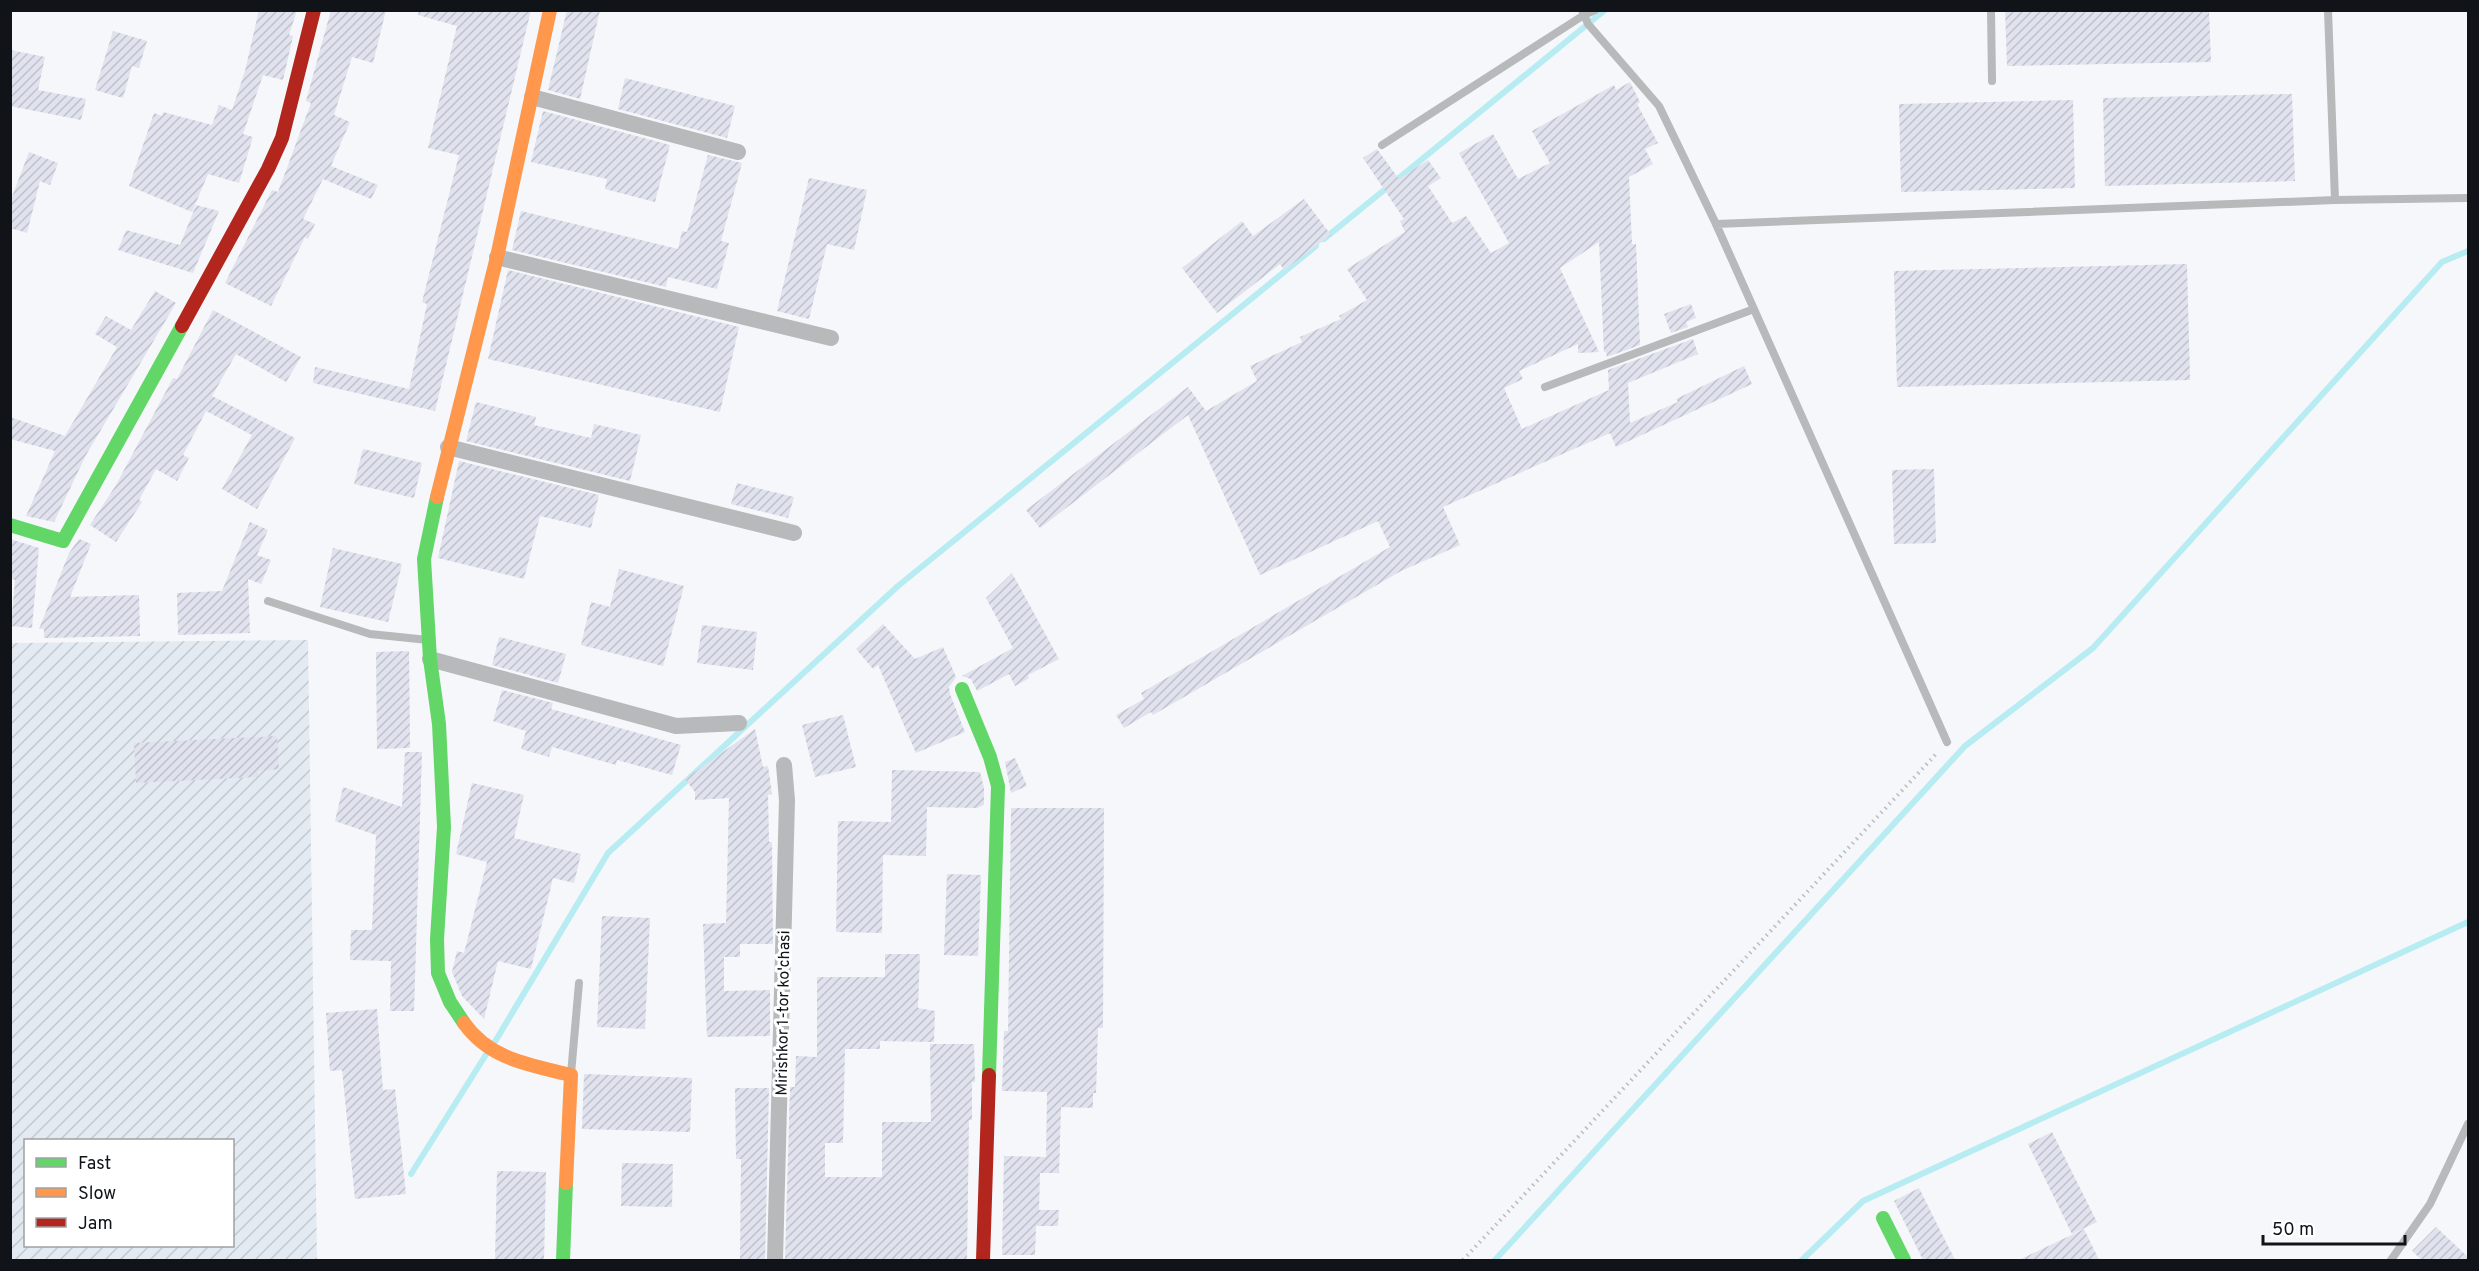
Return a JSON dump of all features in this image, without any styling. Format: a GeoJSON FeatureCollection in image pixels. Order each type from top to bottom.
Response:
{"type":"FeatureCollection","features":[{"type":"Feature","properties":{"kind":"street"},"geometry":{"type":"LineString","coordinates":[[10,525],[63,541],[268,169],[282,138],[314,10]]}},
{"type":"Feature","properties":{"kind":"street"},"geometry":{"type":"LineString","coordinates":[[550,10],[497,257],[448,447],[424,559],[428,640],[440,724],[444,827],[436,939],[438,973],[450,1002],[470,1030],[489,1050],[504,1058],[571,1075],[563,1260]]}},
{"type":"Feature","properties":{"kind":"street"},"geometry":{"type":"LineString","coordinates":[[532,97],[738,152]]}},
{"type":"Feature","properties":{"kind":"street"},"geometry":{"type":"LineString","coordinates":[[497,257],[831,338]]}},
{"type":"Feature","properties":{"kind":"street"},"geometry":{"type":"LineString","coordinates":[[448,447],[794,533]]}},
{"type":"Feature","properties":{"kind":"street"},"geometry":{"type":"LineString","coordinates":[[430,659],[676,726],[739,723]]}},
{"type":"Feature","properties":{"kind":"street"},"geometry":{"type":"LineString","coordinates":[[962,689],[990,758],[998,786],[983,1260]]}},
{"type":"Feature","properties":{"kind":"street","name":"Mirishkor 1-tor ko'chasi"},"geometry":{"type":"LineString","coordinates":[[776,1260],[787,800],[784,765]]}},
{"type":"Feature","properties":{"kind":"street"},"geometry":{"type":"LineString","coordinates":[[1883,1218],[1904,1260]]}},
{"type":"Feature","properties":{"kind":"lane"},"geometry":{"type":"LineString","coordinates":[[1382,145],[1583,13],[1595,10]]}},
{"type":"Feature","properties":{"kind":"lane"},"geometry":{"type":"LineString","coordinates":[[1991,10],[1992,81]]}},
{"type":"Feature","properties":{"kind":"lane"},"geometry":{"type":"LineString","coordinates":[[2328,10],[2335,200]]}},
{"type":"Feature","properties":{"kind":"lane"},"geometry":{"type":"LineString","coordinates":[[1583,13],[1588,24],[1659,106],[1716,224],[1947,742]]}},
{"type":"Feature","properties":{"kind":"lane"},"geometry":{"type":"LineString","coordinates":[[1716,224],[2335,200],[2469,198]]}},
{"type":"Feature","properties":{"kind":"lane"},"geometry":{"type":"LineString","coordinates":[[1545,387],[1754,309]]}},
{"type":"Feature","properties":{"kind":"lane"},"geometry":{"type":"LineString","coordinates":[[268,601],[370,634],[428,640]]}},
{"type":"Feature","properties":{"kind":"lane"},"geometry":{"type":"LineString","coordinates":[[571,1075],[579,982]]}},
{"type":"Feature","properties":{"kind":"lane"},"geometry":{"type":"LineString","coordinates":[[2391,1260],[2430,1204],[2469,1124]]}},
{"type":"Feature","properties":{"kind":"path"},"geometry":{"type":"LineString","coordinates":[[1463,1260],[1947,742]]}},
{"type":"Feature","properties":{"kind":"shaded area"},"geometry":{"type":"Polygon","coordinates":[[[308,640],[317,1260],[11,1260],[10,643],[308,640]]]}},
{"type":"Feature","properties":{"kind":"building"},"geometry":{"type":"Polygon","coordinates":[[[259,10],[297,10],[289,35],[293,36],[283,80],[263,75],[243,134],[253,137],[239,183],[208,174],[192,212],[129,186],[154,113],[162,116],[163,112],[212,125],[219,105],[232,110],[245,71],[259,10]]]}},
{"type":"Feature","properties":{"kind":"building"},"geometry":{"type":"Polygon","coordinates":[[[331,10],[386,10],[373,63],[352,57],[334,115],[350,122],[331,166],[378,185],[371,199],[323,179],[303,219],[315,224],[308,239],[305,237],[271,306],[225,283],[272,190],[278,192],[311,103],[306,101],[331,10]]]}},
{"type":"Feature","properties":{"kind":"building"},"geometry":{"type":"Polygon","coordinates":[[[419,10],[531,10],[435,411],[313,383],[315,367],[409,389],[427,304],[422,302],[459,155],[428,148],[457,26],[418,15],[419,10]]]}},
{"type":"Feature","properties":{"kind":"building"},"geometry":{"type":"Polygon","coordinates":[[[567,10],[600,10],[580,99],[548,90],[567,10]]]}},
{"type":"Feature","properties":{"kind":"building"},"geometry":{"type":"Polygon","coordinates":[[[2005,10],[2209,10],[2211,62],[2007,66],[2005,10]]]}},
{"type":"Feature","properties":{"kind":"building"},"geometry":{"type":"Polygon","coordinates":[[[113,31],[147,41],[139,68],[132,66],[123,98],[95,90],[113,31]]]}},
{"type":"Feature","properties":{"kind":"building"},"geometry":{"type":"Polygon","coordinates":[[[10,50],[45,57],[38,90],[86,99],[81,120],[10,106],[10,50]]]}},
{"type":"Feature","properties":{"kind":"building"},"geometry":{"type":"Polygon","coordinates":[[[625,78],[735,106],[727,138],[618,109],[625,78]]]}},
{"type":"Feature","properties":{"kind":"building"},"geometry":{"type":"Polygon","coordinates":[[[1630,82],[1640,102],[1637,104],[1658,143],[1645,149],[1653,164],[1629,177],[1632,244],[1636,244],[1640,345],[1607,357],[1604,352],[1599,242],[1560,268],[1599,352],[1578,353],[1578,344],[1519,371],[1523,379],[1504,388],[1522,429],[1609,390],[1608,370],[1693,339],[1698,354],[1628,383],[1630,423],[1678,402],[1676,399],[1744,366],[1752,384],[1616,447],[1610,433],[1443,507],[1460,545],[1401,571],[1153,715],[1151,712],[1124,728],[1116,715],[1144,699],[1141,693],[1390,547],[1378,521],[1260,575],[1188,415],[1040,528],[1026,510],[1188,387],[1206,411],[1257,381],[1250,366],[1302,342],[1300,337],[1341,319],[1339,316],[1367,300],[1347,269],[1405,232],[1400,221],[1404,219],[1363,158],[1377,149],[1399,179],[1428,160],[1441,178],[1428,186],[1452,223],[1466,216],[1491,253],[1509,243],[1459,153],[1493,134],[1518,179],[1550,163],[1532,131],[1614,85],[1616,90],[1630,82]]]}},
{"type":"Feature","properties":{"kind":"building"},"geometry":{"type":"Polygon","coordinates":[[[2292,94],[2295,181],[2105,186],[2103,98],[2292,94]]]}},
{"type":"Feature","properties":{"kind":"building"},"geometry":{"type":"Polygon","coordinates":[[[2073,100],[2075,188],[1901,192],[1899,104],[2073,100]]]}},
{"type":"Feature","properties":{"kind":"building"},"geometry":{"type":"Polygon","coordinates":[[[543,111],[670,145],[655,202],[605,189],[607,179],[531,162],[543,111]]]}},
{"type":"Feature","properties":{"kind":"building"},"geometry":{"type":"Polygon","coordinates":[[[29,152],[58,163],[50,185],[40,181],[27,233],[10,228],[10,202],[29,152]]]}},
{"type":"Feature","properties":{"kind":"building"},"geometry":{"type":"Polygon","coordinates":[[[708,155],[742,163],[721,241],[729,243],[717,289],[668,277],[666,287],[512,250],[521,211],[678,249],[682,231],[687,232],[708,155]]]}},
{"type":"Feature","properties":{"kind":"building"},"geometry":{"type":"Polygon","coordinates":[[[809,178],[867,190],[854,250],[827,244],[809,319],[777,311],[809,178]]]}},
{"type":"Feature","properties":{"kind":"building"},"geometry":{"type":"Polygon","coordinates":[[[1304,199],[1331,235],[1284,270],[1280,264],[1217,313],[1182,268],[1242,221],[1253,236],[1304,199]]]}},
{"type":"Feature","properties":{"kind":"building"},"geometry":{"type":"Polygon","coordinates":[[[196,205],[219,211],[193,273],[118,250],[126,230],[180,245],[196,205]]]}},
{"type":"Feature","properties":{"kind":"building"},"geometry":{"type":"Polygon","coordinates":[[[2187,264],[2190,380],[1897,387],[1894,271],[2187,264]]]}},
{"type":"Feature","properties":{"kind":"building"},"geometry":{"type":"Polygon","coordinates":[[[508,270],[739,327],[720,412],[488,359],[508,270]]]}},
{"type":"Feature","properties":{"kind":"building"},"geometry":{"type":"Polygon","coordinates":[[[155,291],[176,303],[86,455],[54,522],[26,516],[55,451],[10,439],[10,417],[65,436],[117,347],[95,334],[106,316],[131,330],[155,291]]]}},
{"type":"Feature","properties":{"kind":"building"},"geometry":{"type":"Polygon","coordinates":[[[1691,304],[1696,318],[1686,322],[1688,327],[1671,333],[1664,314],[1691,304]]]}},
{"type":"Feature","properties":{"kind":"building"},"geometry":{"type":"Polygon","coordinates":[[[213,310],[301,357],[286,382],[236,354],[212,396],[295,438],[257,509],[222,489],[252,435],[206,411],[183,455],[189,458],[177,481],[156,469],[139,500],[142,502],[116,542],[90,525],[116,485],[173,378],[177,379],[213,310]]]}},
{"type":"Feature","properties":{"kind":"building"},"geometry":{"type":"Polygon","coordinates":[[[476,402],[536,417],[534,425],[591,438],[594,424],[641,435],[630,481],[466,441],[476,402]]]}},
{"type":"Feature","properties":{"kind":"building"},"geometry":{"type":"Polygon","coordinates":[[[363,449],[422,463],[414,498],[354,484],[363,449]]]}},
{"type":"Feature","properties":{"kind":"building"},"geometry":{"type":"Polygon","coordinates":[[[459,461],[599,495],[591,528],[540,516],[524,579],[438,558],[459,461]]]}},
{"type":"Feature","properties":{"kind":"building"},"geometry":{"type":"Polygon","coordinates":[[[1934,469],[1936,543],[1894,544],[1892,470],[1934,469]]]}},
{"type":"Feature","properties":{"kind":"building"},"geometry":{"type":"Polygon","coordinates":[[[737,483],[794,497],[788,518],[731,504],[737,483]]]}},
{"type":"Feature","properties":{"kind":"building"},"geometry":{"type":"Polygon","coordinates":[[[250,522],[268,530],[257,555],[271,560],[261,584],[248,579],[250,633],[178,635],[177,593],[222,591],[250,522]]]}},
{"type":"Feature","properties":{"kind":"building"},"geometry":{"type":"Polygon","coordinates":[[[10,539],[39,548],[32,628],[11,626],[15,580],[10,578],[10,539]]]}},
{"type":"Feature","properties":{"kind":"building"},"geometry":{"type":"Polygon","coordinates":[[[79,539],[91,544],[70,597],[139,595],[140,636],[44,638],[44,629],[39,629],[69,553],[79,539]]]}},
{"type":"Feature","properties":{"kind":"building"},"geometry":{"type":"Polygon","coordinates":[[[333,548],[402,564],[388,622],[320,607],[333,548]]]}},
{"type":"Feature","properties":{"kind":"building"},"geometry":{"type":"Polygon","coordinates":[[[619,569],[684,586],[663,666],[581,645],[591,602],[610,607],[619,569]]]}},
{"type":"Feature","properties":{"kind":"building"},"geometry":{"type":"Polygon","coordinates":[[[1012,573],[1059,659],[1028,675],[1029,678],[1015,686],[1009,674],[977,691],[971,679],[962,676],[1013,648],[986,598],[1012,573]]]}},
{"type":"Feature","properties":{"kind":"building"},"geometry":{"type":"Polygon","coordinates":[[[883,624],[915,659],[943,647],[956,677],[949,687],[950,694],[965,732],[916,753],[878,665],[873,669],[856,649],[883,624]]]}},
{"type":"Feature","properties":{"kind":"building"},"geometry":{"type":"Polygon","coordinates":[[[702,625],[757,632],[753,670],[697,663],[702,625]]]}},
{"type":"Feature","properties":{"kind":"building"},"geometry":{"type":"Polygon","coordinates":[[[499,637],[566,654],[558,683],[492,665],[499,637]]]}},
{"type":"Feature","properties":{"kind":"building"},"geometry":{"type":"Polygon","coordinates":[[[409,651],[410,748],[377,749],[376,652],[409,651]]]}},
{"type":"Feature","properties":{"kind":"building"},"geometry":{"type":"Polygon","coordinates":[[[502,690],[553,703],[551,709],[681,745],[672,775],[617,760],[616,765],[552,747],[549,757],[521,749],[526,731],[493,721],[502,690]]]}},
{"type":"Feature","properties":{"kind":"building"},"geometry":{"type":"Polygon","coordinates":[[[843,715],[856,767],[815,777],[802,725],[843,715]]]}},
{"type":"Feature","properties":{"kind":"building"},"geometry":{"type":"Polygon","coordinates":[[[755,729],[763,767],[768,766],[772,794],[768,795],[769,842],[772,842],[773,944],[740,944],[740,957],[724,957],[724,991],[770,990],[770,1036],[707,1037],[703,924],[726,923],[729,798],[695,800],[695,792],[685,779],[755,729]]]}},
{"type":"Feature","properties":{"kind":"building"},"geometry":{"type":"Polygon","coordinates":[[[277,736],[279,769],[258,771],[258,777],[136,783],[134,743],[277,736]]]}},
{"type":"Feature","properties":{"kind":"building"},"geometry":{"type":"Polygon","coordinates":[[[405,752],[422,752],[414,1011],[390,1011],[391,961],[350,960],[351,930],[372,930],[376,835],[335,821],[343,787],[402,807],[405,752]]]}},
{"type":"Feature","properties":{"kind":"building"},"geometry":{"type":"Polygon","coordinates":[[[1015,758],[1027,786],[1011,793],[1005,762],[1015,758]]]}},
{"type":"Feature","properties":{"kind":"building"},"geometry":{"type":"Polygon","coordinates":[[[892,770],[980,772],[984,788],[984,805],[977,808],[927,807],[926,856],[883,855],[882,933],[836,932],[838,821],[891,822],[892,770]]]}},
{"type":"Feature","properties":{"kind":"building"},"geometry":{"type":"Polygon","coordinates":[[[472,783],[524,795],[514,838],[581,854],[574,883],[553,878],[531,969],[498,961],[484,1019],[462,996],[452,972],[457,951],[464,953],[487,862],[456,854],[472,783]]]}},
{"type":"Feature","properties":{"kind":"building"},"geometry":{"type":"Polygon","coordinates":[[[1011,808],[1104,808],[1103,1028],[1098,1028],[1096,1093],[1093,1093],[1093,1108],[1061,1107],[1059,1173],[1040,1173],[1039,1210],[1059,1210],[1058,1226],[1036,1226],[1035,1255],[1002,1255],[1004,1156],[1046,1157],[1047,1092],[1002,1091],[1004,1031],[1008,1031],[1011,808]]]}},
{"type":"Feature","properties":{"kind":"building"},"geometry":{"type":"Polygon","coordinates":[[[947,874],[981,875],[978,956],[944,955],[947,874]]]}},
{"type":"Feature","properties":{"kind":"building"},"geometry":{"type":"Polygon","coordinates":[[[602,916],[650,918],[645,1029],[597,1027],[602,916]]]}},
{"type":"Feature","properties":{"kind":"building"},"geometry":{"type":"Polygon","coordinates":[[[885,954],[920,954],[918,1008],[935,1011],[934,1042],[880,1041],[880,1049],[845,1049],[843,1143],[825,1143],[825,1177],[882,1177],[882,1122],[931,1122],[930,1044],[974,1044],[975,1082],[972,1082],[972,1120],[969,1120],[967,1260],[785,1260],[790,1087],[795,1087],[796,1056],[817,1057],[817,977],[885,977],[885,954]]]}},
{"type":"Feature","properties":{"kind":"building"},"geometry":{"type":"Polygon","coordinates":[[[377,1009],[383,1090],[395,1089],[406,1194],[355,1199],[342,1070],[330,1071],[326,1013],[377,1009]]]}},
{"type":"Feature","properties":{"kind":"building"},"geometry":{"type":"Polygon","coordinates":[[[584,1074],[692,1078],[690,1132],[582,1129],[584,1074]]]}},
{"type":"Feature","properties":{"kind":"building"},"geometry":{"type":"Polygon","coordinates":[[[735,1088],[769,1088],[765,1260],[740,1260],[741,1159],[736,1159],[735,1088]]]}},
{"type":"Feature","properties":{"kind":"building"},"geometry":{"type":"Polygon","coordinates":[[[2052,1132],[2097,1222],[2072,1234],[2028,1144],[2052,1132]]]}},
{"type":"Feature","properties":{"kind":"building"},"geometry":{"type":"Polygon","coordinates":[[[622,1163],[673,1164],[672,1207],[621,1206],[622,1163]]]}},
{"type":"Feature","properties":{"kind":"building"},"geometry":{"type":"Polygon","coordinates":[[[497,1171],[546,1172],[544,1260],[495,1260],[497,1171]]]}},
{"type":"Feature","properties":{"kind":"building"},"geometry":{"type":"Polygon","coordinates":[[[1919,1188],[1955,1260],[1923,1260],[1894,1201],[1919,1188]]]}},
{"type":"Feature","properties":{"kind":"building"},"geometry":{"type":"Polygon","coordinates":[[[2436,1227],[2469,1260],[2422,1260],[2412,1251],[2436,1227]]]}},
{"type":"Feature","properties":{"kind":"building"},"geometry":{"type":"Polygon","coordinates":[[[2084,1229],[2099,1260],[2019,1260],[2084,1229]]]}},
{"type":"Feature","properties":{"kind":"waterway"},"geometry":{"type":"LineString","coordinates":[[1324,239],[1605,10]]}},
{"type":"Feature","properties":{"kind":"waterway"},"geometry":{"type":"LineString","coordinates":[[493,1045],[608,853],[898,586],[1316,246]]}},
{"type":"Feature","properties":{"kind":"waterway"},"geometry":{"type":"LineString","coordinates":[[1495,1260],[1965,746],[2093,648],[2442,262],[2468,251]]}},
{"type":"Feature","properties":{"kind":"waterway"},"geometry":{"type":"LineString","coordinates":[[1802,1260],[1863,1201],[2468,922]]}},
{"type":"Feature","properties":{"kind":"waterway"},"geometry":{"type":"LineString","coordinates":[[411,1174],[487,1053]]}},
{"type":"Feature","properties":{"kind":"traffic: fast"},"geometry":{"type":"LineString","coordinates":[[10,525],[63,541],[182,326]]}},
{"type":"Feature","properties":{"kind":"traffic: fast"},"geometry":{"type":"LineString","coordinates":[[437,497],[424,559],[430,659],[439,724],[444,827],[437,939],[438,973],[450,1002],[464,1023]]}},
{"type":"Feature","properties":{"kind":"traffic: fast"},"geometry":{"type":"LineString","coordinates":[[962,689],[990,757],[998,786],[989,1075]]}},
{"type":"Feature","properties":{"kind":"traffic: fast"},"geometry":{"type":"LineString","coordinates":[[563,1260],[566,1183]]}},
{"type":"Feature","properties":{"kind":"traffic: fast"},"geometry":{"type":"LineString","coordinates":[[1883,1218],[1904,1260]]}},
{"type":"Feature","properties":{"kind":"traffic: slow"},"geometry":{"type":"LineString","coordinates":[[437,497],[497,257],[550,10]]}},
{"type":"Feature","properties":{"kind":"traffic: slow"},"geometry":{"type":"LineString","coordinates":[[464,1023],[474,1035],[499,1053],[526,1064],[571,1075],[566,1183]]}},
{"type":"Feature","properties":{"kind":"traffic: jam"},"geometry":{"type":"LineString","coordinates":[[182,326],[268,169],[282,138],[314,10]]}},
{"type":"Feature","properties":{"kind":"traffic: jam"},"geometry":{"type":"LineString","coordinates":[[983,1260],[989,1075]]}}]}
